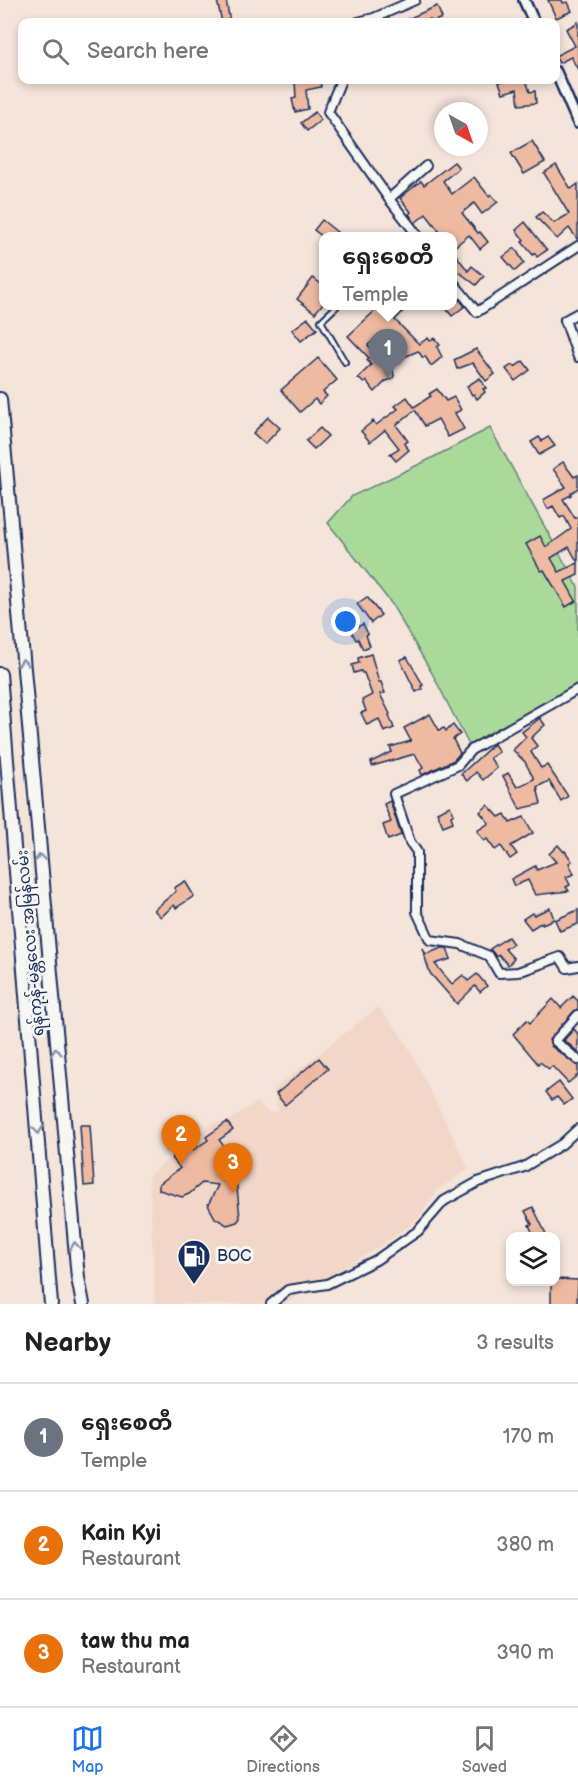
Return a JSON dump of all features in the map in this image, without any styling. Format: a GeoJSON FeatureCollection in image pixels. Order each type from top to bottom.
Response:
{"type":"FeatureCollection","features":[{"type":"Feature","properties":{"kind":"highway","name":"ရန်ကုန်-မန္တလေး အမြန်လမ်း"},"geometry":{"type":"LineString","coordinates":[[0,399],[59,1088],[78,1278],[83,1304]]}},
{"type":"Feature","properties":{"kind":"highway","name":"ရန်ကုန်-မန္တလေး အမြန်လမ်း"},"geometry":{"type":"LineString","coordinates":[[0,674],[51,1304]]}},
{"type":"Feature","properties":{"kind":"street"},"geometry":{"type":"LineString","coordinates":[[374,18],[415,0]]}},
{"type":"Feature","properties":{"kind":"street"},"geometry":{"type":"LineString","coordinates":[[524,0],[532,18]]}},
{"type":"Feature","properties":{"kind":"street"},"geometry":{"type":"LineString","coordinates":[[560,83],[578,123]]}},
{"type":"Feature","properties":{"kind":"street"},"geometry":{"type":"LineString","coordinates":[[339,84],[328,112],[414,232]]}},
{"type":"Feature","properties":{"kind":"street"},"geometry":{"type":"LineString","coordinates":[[389,199],[426,166]]}},
{"type":"Feature","properties":{"kind":"street"},"geometry":{"type":"LineString","coordinates":[[457,286],[477,312],[578,246]]}},
{"type":"Feature","properties":{"kind":"street"},"geometry":{"type":"LineString","coordinates":[[578,313],[566,320],[578,357]]}},
{"type":"Feature","properties":{"kind":"street"},"geometry":{"type":"LineString","coordinates":[[578,688],[471,750],[458,765],[394,794],[410,842],[417,852],[415,876],[417,912],[430,939],[460,944],[489,956],[499,973],[518,972],[560,957],[567,968],[578,966]]}},
{"type":"Feature","properties":{"kind":"street"},"geometry":{"type":"LineString","coordinates":[[578,1015],[555,1041],[578,1060]]}},
{"type":"Feature","properties":{"kind":"street"},"geometry":{"type":"LineString","coordinates":[[271,1304],[288,1290],[327,1284],[376,1260],[418,1231],[444,1201],[478,1182],[524,1167],[562,1144],[578,1129]]}},
{"type":"Feature","properties":{"kind":"lane"},"geometry":{"type":"LineString","coordinates":[[333,310],[321,321],[345,363]]}},
{"type":"Feature","properties":{"kind":"shaded area"},"geometry":{"type":"Polygon","coordinates":[[[378,1007],[410,1050],[468,1167],[467,1170],[438,1190],[418,1219],[410,1225],[379,1247],[285,1304],[155,1304],[149,1176],[186,1143],[213,1123],[227,1122],[256,1102],[269,1113],[278,1111],[274,1089],[378,1007]]]}},
{"type":"Feature","properties":{"kind":"green space"},"geometry":{"type":"Polygon","coordinates":[[[490,428],[578,587],[578,684],[469,745],[432,673],[391,603],[328,523],[352,496],[490,428]]]}},
{"type":"Feature","properties":{"kind":"building"},"geometry":{"type":"Polygon","coordinates":[[[226,0],[229,18],[221,18],[217,1],[226,0]]]}},
{"type":"Feature","properties":{"kind":"building"},"geometry":{"type":"Polygon","coordinates":[[[548,0],[568,2],[572,11],[556,18],[548,0]]]}},
{"type":"Feature","properties":{"kind":"building"},"geometry":{"type":"Polygon","coordinates":[[[437,6],[442,18],[410,18],[437,6]]]}},
{"type":"Feature","properties":{"kind":"building"},"geometry":{"type":"Polygon","coordinates":[[[578,22],[578,70],[571,57],[560,62],[560,54],[575,46],[566,29],[578,22]]]}},
{"type":"Feature","properties":{"kind":"building"},"geometry":{"type":"Polygon","coordinates":[[[295,84],[321,84],[321,87],[306,90],[308,109],[295,112],[292,99],[296,98],[295,84]]]}},
{"type":"Feature","properties":{"kind":"building"},"geometry":{"type":"Polygon","coordinates":[[[500,84],[527,84],[530,92],[535,91],[536,103],[519,105],[517,89],[503,93],[500,84]]]}},
{"type":"Feature","properties":{"kind":"building"},"geometry":{"type":"Polygon","coordinates":[[[315,112],[321,120],[307,131],[301,123],[315,112]]]}},
{"type":"Feature","properties":{"kind":"building"},"geometry":{"type":"Polygon","coordinates":[[[532,141],[545,162],[524,174],[511,153],[532,141]]]}},
{"type":"Feature","properties":{"kind":"building"},"geometry":{"type":"Polygon","coordinates":[[[454,162],[459,168],[443,181],[452,194],[474,177],[489,196],[491,194],[498,202],[482,214],[474,203],[462,213],[488,242],[480,249],[469,235],[457,245],[457,232],[438,232],[426,214],[415,223],[409,214],[411,212],[400,198],[421,181],[424,185],[454,162]]]}},
{"type":"Feature","properties":{"kind":"building"},"geometry":{"type":"Polygon","coordinates":[[[556,165],[571,189],[578,184],[578,240],[569,228],[557,239],[536,217],[542,212],[554,223],[569,214],[544,173],[556,165]]]}},
{"type":"Feature","properties":{"kind":"building"},"geometry":{"type":"Polygon","coordinates":[[[322,220],[337,232],[319,232],[319,234],[314,230],[322,220]]]}},
{"type":"Feature","properties":{"kind":"building"},"geometry":{"type":"Polygon","coordinates":[[[525,222],[547,250],[537,257],[522,242],[524,240],[516,230],[525,222]]]}},
{"type":"Feature","properties":{"kind":"building"},"geometry":{"type":"Polygon","coordinates":[[[515,248],[524,263],[515,271],[503,257],[515,248]]]}},
{"type":"Feature","properties":{"kind":"building"},"geometry":{"type":"Polygon","coordinates":[[[457,256],[468,271],[472,266],[484,276],[476,285],[459,272],[457,274],[457,256]]]}},
{"type":"Feature","properties":{"kind":"building"},"geometry":{"type":"Polygon","coordinates":[[[313,278],[319,282],[319,308],[315,313],[297,299],[313,278]]]}},
{"type":"Feature","properties":{"kind":"building"},"geometry":{"type":"Polygon","coordinates":[[[457,297],[465,306],[452,316],[447,310],[457,310],[457,297]]]}},
{"type":"Feature","properties":{"kind":"building"},"geometry":{"type":"Polygon","coordinates":[[[376,310],[404,310],[395,320],[419,344],[428,338],[430,341],[434,338],[440,345],[437,347],[442,357],[431,366],[425,356],[423,358],[418,351],[402,358],[382,332],[368,345],[385,367],[393,370],[394,376],[375,392],[366,381],[364,383],[358,378],[371,365],[367,360],[369,358],[348,336],[376,310]]]}},
{"type":"Feature","properties":{"kind":"building"},"geometry":{"type":"Polygon","coordinates":[[[308,318],[317,329],[301,341],[292,330],[308,318]]]}},
{"type":"Feature","properties":{"kind":"building"},"geometry":{"type":"Polygon","coordinates":[[[476,349],[495,374],[486,381],[473,363],[457,369],[454,360],[476,349]]]}},
{"type":"Feature","properties":{"kind":"building"},"geometry":{"type":"Polygon","coordinates":[[[318,358],[337,380],[323,392],[327,396],[319,404],[315,399],[300,412],[281,390],[318,358]]]}},
{"type":"Feature","properties":{"kind":"building"},"geometry":{"type":"Polygon","coordinates":[[[523,361],[530,370],[515,381],[506,369],[512,365],[515,367],[523,361]]]}},
{"type":"Feature","properties":{"kind":"building"},"geometry":{"type":"Polygon","coordinates":[[[480,378],[486,388],[477,399],[467,386],[480,378]]]}},
{"type":"Feature","properties":{"kind":"building"},"geometry":{"type":"Polygon","coordinates":[[[437,389],[446,401],[454,397],[461,410],[455,413],[464,429],[448,437],[438,419],[425,426],[415,410],[396,425],[408,441],[404,444],[409,450],[396,461],[390,454],[399,448],[385,430],[370,442],[361,431],[373,421],[376,425],[398,409],[395,406],[407,397],[414,407],[431,396],[429,394],[437,389]]]}},
{"type":"Feature","properties":{"kind":"building"},"geometry":{"type":"Polygon","coordinates":[[[268,417],[280,428],[265,444],[253,433],[268,417]]]}},
{"type":"Feature","properties":{"kind":"building"},"geometry":{"type":"Polygon","coordinates":[[[320,428],[328,436],[314,449],[306,441],[320,428]]]}},
{"type":"Feature","properties":{"kind":"building"},"geometry":{"type":"Polygon","coordinates":[[[539,437],[542,441],[548,437],[555,446],[539,455],[531,442],[539,437]]]}},
{"type":"Feature","properties":{"kind":"building"},"geometry":{"type":"Polygon","coordinates":[[[563,462],[574,477],[578,475],[578,488],[563,499],[575,518],[578,517],[578,563],[578,575],[565,581],[576,601],[566,607],[544,570],[541,571],[526,544],[540,536],[546,547],[571,529],[564,516],[560,518],[553,506],[548,509],[543,500],[566,487],[553,469],[563,462]],[[569,547],[551,558],[559,572],[578,563],[569,547]]]}},
{"type":"Feature","properties":{"kind":"building"},"geometry":{"type":"Polygon","coordinates":[[[367,597],[381,615],[371,623],[357,604],[367,597]]]}},
{"type":"Feature","properties":{"kind":"building"},"geometry":{"type":"Polygon","coordinates":[[[363,624],[370,646],[363,649],[351,630],[363,624]]]}},
{"type":"Feature","properties":{"kind":"building"},"geometry":{"type":"Polygon","coordinates":[[[371,654],[379,682],[385,693],[380,694],[394,728],[384,732],[379,719],[367,725],[361,713],[366,711],[362,700],[372,695],[364,673],[361,671],[354,673],[352,665],[359,663],[358,658],[371,654]]]}},
{"type":"Feature","properties":{"kind":"building"},"geometry":{"type":"Polygon","coordinates":[[[407,657],[423,685],[422,689],[416,692],[400,660],[407,657]]]}},
{"type":"Feature","properties":{"kind":"building"},"geometry":{"type":"Polygon","coordinates":[[[430,714],[439,730],[444,728],[446,731],[453,725],[460,734],[453,739],[460,753],[454,760],[422,775],[420,770],[423,768],[415,754],[372,766],[371,762],[392,752],[390,747],[411,741],[404,728],[430,714]]]}},
{"type":"Feature","properties":{"kind":"building"},"geometry":{"type":"Polygon","coordinates":[[[540,718],[545,725],[531,738],[537,746],[531,752],[541,768],[547,765],[568,796],[561,801],[549,781],[537,787],[541,804],[520,809],[503,776],[508,773],[517,787],[534,779],[525,762],[513,750],[526,737],[522,732],[540,718]]]}},
{"type":"Feature","properties":{"kind":"building"},"geometry":{"type":"Polygon","coordinates":[[[494,744],[499,752],[490,758],[497,768],[483,780],[476,772],[467,781],[461,774],[494,744]]]}},
{"type":"Feature","properties":{"kind":"building"},"geometry":{"type":"Polygon","coordinates":[[[390,801],[401,835],[388,840],[383,825],[391,822],[384,804],[390,801]]]}},
{"type":"Feature","properties":{"kind":"building"},"geometry":{"type":"Polygon","coordinates":[[[488,805],[499,817],[505,814],[510,823],[524,817],[533,833],[511,846],[517,854],[510,859],[501,846],[495,850],[477,831],[489,823],[480,812],[488,805]]]}},
{"type":"Feature","properties":{"kind":"building"},"geometry":{"type":"Polygon","coordinates":[[[450,806],[454,814],[451,816],[453,822],[443,826],[437,812],[450,806]]]}},
{"type":"Feature","properties":{"kind":"building"},"geometry":{"type":"Polygon","coordinates":[[[558,845],[572,861],[569,863],[574,874],[566,877],[570,885],[566,887],[569,891],[535,895],[528,880],[514,886],[511,879],[535,866],[537,870],[556,862],[549,854],[558,845]]]}},
{"type":"Feature","properties":{"kind":"building"},"geometry":{"type":"Polygon","coordinates":[[[185,881],[194,896],[176,908],[174,905],[161,917],[154,910],[176,891],[174,888],[185,881]]]}},
{"type":"Feature","properties":{"kind":"building"},"geometry":{"type":"Polygon","coordinates":[[[550,908],[554,919],[542,924],[542,922],[531,929],[523,919],[532,913],[534,915],[550,908]]]}},
{"type":"Feature","properties":{"kind":"building"},"geometry":{"type":"Polygon","coordinates":[[[578,910],[578,924],[560,931],[555,920],[578,910]]]}},
{"type":"Feature","properties":{"kind":"building"},"geometry":{"type":"Polygon","coordinates":[[[508,937],[513,944],[505,949],[514,959],[508,965],[499,955],[496,957],[490,949],[508,937]]]}},
{"type":"Feature","properties":{"kind":"building"},"geometry":{"type":"Polygon","coordinates":[[[422,948],[426,954],[447,948],[451,959],[435,964],[452,984],[463,975],[468,981],[477,974],[487,986],[480,992],[475,986],[457,1004],[430,973],[422,948]]]}},
{"type":"Feature","properties":{"kind":"building"},"geometry":{"type":"Polygon","coordinates":[[[573,996],[578,1001],[578,1009],[549,1040],[551,1046],[578,1066],[578,1075],[568,1083],[552,1066],[549,1069],[540,1062],[538,1064],[513,1034],[527,1020],[530,1023],[553,999],[561,1008],[573,996]]]}},
{"type":"Feature","properties":{"kind":"building"},"geometry":{"type":"Polygon","coordinates":[[[574,1029],[578,1034],[578,1052],[564,1040],[574,1029]]]}},
{"type":"Feature","properties":{"kind":"building"},"geometry":{"type":"Polygon","coordinates":[[[319,1058],[328,1069],[285,1105],[276,1094],[319,1058]]]}},
{"type":"Feature","properties":{"kind":"building"},"geometry":{"type":"Polygon","coordinates":[[[559,1082],[572,1099],[564,1105],[557,1097],[552,1100],[546,1092],[559,1082]]]}},
{"type":"Feature","properties":{"kind":"building"},"geometry":{"type":"Polygon","coordinates":[[[227,1122],[233,1130],[219,1140],[234,1158],[240,1218],[237,1222],[227,1225],[215,1218],[208,1205],[218,1185],[202,1183],[182,1197],[159,1190],[159,1184],[180,1168],[172,1158],[190,1145],[193,1150],[208,1140],[206,1137],[227,1122]]]}},
{"type":"Feature","properties":{"kind":"building"},"geometry":{"type":"Polygon","coordinates":[[[80,1125],[90,1125],[94,1185],[84,1186],[80,1125]]]}},
{"type":"Feature","properties":{"kind":"building"},"geometry":{"type":"Polygon","coordinates":[[[533,1207],[545,1232],[532,1232],[529,1225],[532,1224],[525,1211],[533,1207]]]}},
{"type":"Feature","properties":{"kind":"building"},"geometry":{"type":"Polygon","coordinates":[[[560,1279],[578,1280],[577,1304],[551,1304],[551,1286],[560,1286],[560,1279]]]}},
{"type":"Feature","properties":{"kind":"place","name":"ရှေးစေတီ"},"geometry":{"type":"Point","coordinates":[388,379]}},
{"type":"Feature","properties":{"kind":"place","name":"Kain Kyi"},"geometry":{"type":"Point","coordinates":[181,1165]}},
{"type":"Feature","properties":{"kind":"place","name":"taw thu ma"},"geometry":{"type":"Point","coordinates":[233,1193]}},
{"type":"Feature","properties":{"kind":"place","name":"BOC"},"geometry":{"type":"Point","coordinates":[194,1285]}}]}
